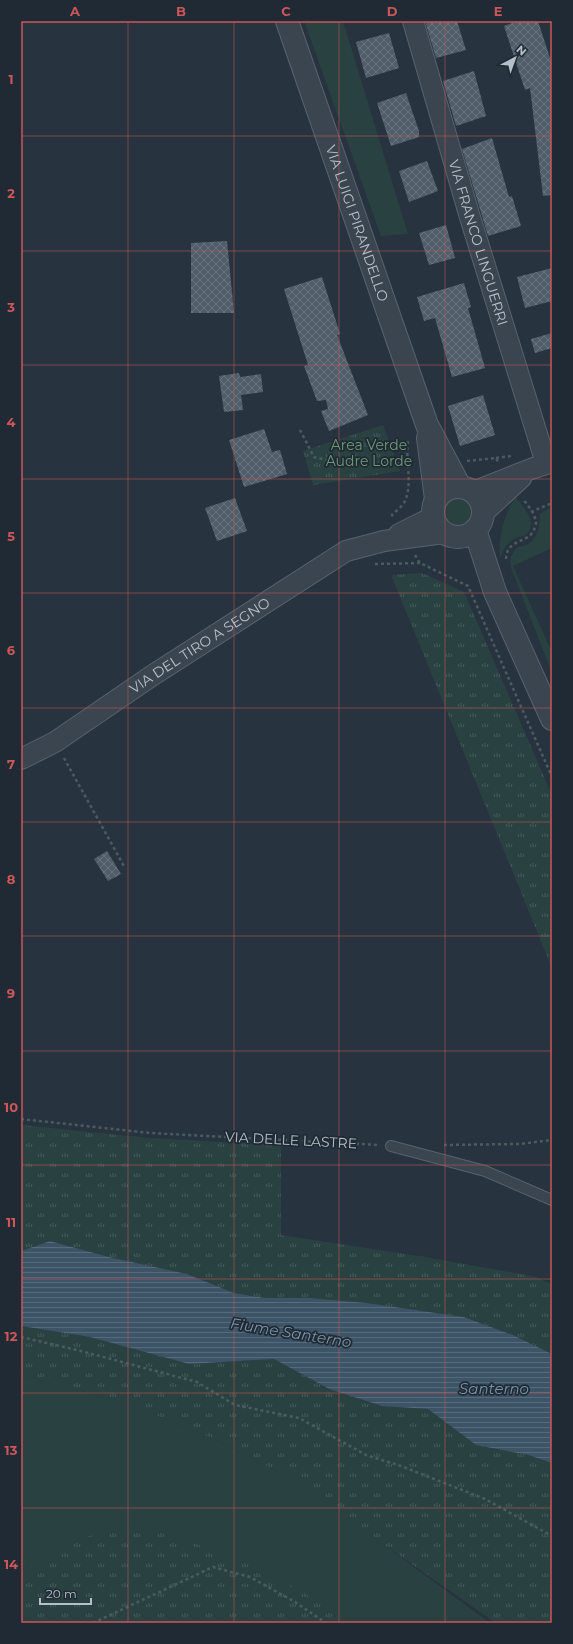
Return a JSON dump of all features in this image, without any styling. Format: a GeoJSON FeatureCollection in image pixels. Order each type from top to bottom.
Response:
{"type":"FeatureCollection","features":[{"type":"Feature","properties":{"kind":"street","name":"VIA LUIGI PIRANDELLO"},"geometry":{"type":"LineString","coordinates":[[287,21],[426,425],[455,521],[495,592],[552,719]]}},
{"type":"Feature","properties":{"kind":"street","name":"VIA FRANCO LINGUERRI"},"geometry":{"type":"LineString","coordinates":[[413,21],[543,465]]}},
{"type":"Feature","properties":{"kind":"street","name":"VIA LUIGI PIRANDELLO"},"geometry":{"type":"LineString","coordinates":[[426,425],[466,489],[478,498],[482,505],[455,521]]}},
{"type":"Feature","properties":{"kind":"street","name":"VIA DEL TIRO A SEGNO"},"geometry":{"type":"LineString","coordinates":[[21,759],[55,742],[153,675],[346,551],[455,521],[543,465]]}},
{"type":"Feature","properties":{"kind":"street"},"geometry":{"type":"LineString","coordinates":[[455,521],[446,490],[466,489],[543,465]]}},
{"type":"Feature","properties":{"kind":"lane"},"geometry":{"type":"LineString","coordinates":[[391,1146],[485,1171],[552,1200]]}},
{"type":"Feature","properties":{"kind":"path"},"geometry":{"type":"LineString","coordinates":[[300,430],[314,457],[342,464],[367,461],[407,464]]}},
{"type":"Feature","properties":{"kind":"path"},"geometry":{"type":"LineString","coordinates":[[505,563],[506,554],[511,545],[528,539],[533,533],[536,519],[513,485]]}},
{"type":"Feature","properties":{"kind":"path"},"geometry":{"type":"LineString","coordinates":[[532,512],[552,503]]}},
{"type":"Feature","properties":{"kind":"path"},"geometry":{"type":"LineString","coordinates":[[372,564],[420,563]]}},
{"type":"Feature","properties":{"kind":"path"},"geometry":{"type":"LineString","coordinates":[[55,742],[125,868]]}},
{"type":"Feature","properties":{"kind":"path","name":"VIA DELLE LASTRE"},"geometry":{"type":"LineString","coordinates":[[21,1119],[150,1133],[391,1146]]}},
{"type":"Feature","properties":{"kind":"path"},"geometry":{"type":"LineString","coordinates":[[439,1145],[519,1144],[552,1140]]}},
{"type":"Feature","properties":{"kind":"path"},"geometry":{"type":"LineString","coordinates":[[21,1337],[197,1382],[235,1405],[299,1418],[366,1455],[401,1466],[485,1499],[552,1536]]}},
{"type":"Feature","properties":{"kind":"path"},"geometry":{"type":"LineString","coordinates":[[93,1623],[213,1567],[250,1577],[295,1602],[326,1623]]}},
{"type":"Feature","properties":{"kind":"green space"},"geometry":{"type":"Polygon","coordinates":[[[304,21],[343,21],[408,234],[381,236],[304,21]]]}},
{"type":"Feature","properties":{"kind":"green space","name":"Area Verde Audre Lorde"},"geometry":{"type":"Polygon","coordinates":[[[383,425],[400,471],[313,485],[303,451],[383,425]]]}},
{"type":"Feature","properties":{"kind":"green space"},"geometry":{"type":"Polygon","coordinates":[[[458,497],[469,501],[473,512],[469,523],[458,527],[447,523],[443,512],[447,501],[458,497]]]}},
{"type":"Feature","properties":{"kind":"green space"},"geometry":{"type":"Polygon","coordinates":[[[516,497],[531,520],[530,530],[526,535],[509,542],[500,559],[499,552],[501,535],[505,518],[516,497]]]}},
{"type":"Feature","properties":{"kind":"green space"},"geometry":{"type":"Polygon","coordinates":[[[549,508],[552,516],[552,548],[513,566],[552,652],[552,673],[511,568],[510,559],[515,549],[528,544],[534,539],[539,527],[540,514],[549,508]]]}},
{"type":"Feature","properties":{"kind":"green space"},"geometry":{"type":"Polygon","coordinates":[[[422,573],[464,592],[552,795],[552,968],[391,575],[422,573]]]}},
{"type":"Feature","properties":{"kind":"green space"},"geometry":{"type":"Polygon","coordinates":[[[21,1125],[149,1138],[281,1145],[281,1235],[425,1257],[537,1277],[552,1285],[552,1354],[513,1335],[464,1317],[367,1303],[310,1298],[264,1298],[234,1293],[187,1274],[109,1257],[50,1241],[21,1251],[21,1125]]]}},
{"type":"Feature","properties":{"kind":"green space"},"geometry":{"type":"Polygon","coordinates":[[[21,1326],[90,1337],[189,1364],[274,1359],[329,1389],[382,1406],[428,1409],[476,1445],[528,1455],[552,1463],[552,1623],[496,1623],[360,1528],[311,1491],[283,1474],[214,1439],[127,1403],[21,1375],[21,1326]]]}},
{"type":"Feature","properties":{"kind":"green space"},"geometry":{"type":"Polygon","coordinates":[[[21,1375],[127,1403],[214,1439],[283,1474],[311,1491],[490,1623],[21,1623],[21,1375]]]}},
{"type":"Feature","properties":{"kind":"green space"},"geometry":{"type":"Polygon","coordinates":[[[121,1528],[170,1534],[255,1566],[315,1599],[353,1623],[21,1623],[21,1572],[65,1552],[70,1541],[121,1528]]]}},
{"type":"Feature","properties":{"kind":"water","name":"Santerno"},"geometry":{"type":"Polygon","coordinates":[[[50,1241],[109,1257],[187,1274],[234,1293],[264,1298],[310,1298],[367,1303],[464,1317],[513,1335],[552,1354],[552,1463],[528,1455],[476,1445],[428,1409],[382,1406],[329,1389],[274,1359],[189,1364],[90,1337],[21,1326],[21,1251],[50,1241]]]}},
{"type":"Feature","properties":{"kind":"building"},"geometry":{"type":"Polygon","coordinates":[[[425,21],[457,21],[466,50],[436,58],[425,21]]]}},
{"type":"Feature","properties":{"kind":"building"},"geometry":{"type":"Polygon","coordinates":[[[518,21],[538,21],[552,64],[552,195],[543,196],[530,88],[525,90],[504,26],[518,21]]]}},
{"type":"Feature","properties":{"kind":"building"},"geometry":{"type":"Polygon","coordinates":[[[389,33],[399,68],[366,78],[356,42],[389,33]]]}},
{"type":"Feature","properties":{"kind":"building"},"geometry":{"type":"Polygon","coordinates":[[[474,71],[486,116],[456,126],[443,81],[474,71]]]}},
{"type":"Feature","properties":{"kind":"building"},"geometry":{"type":"Polygon","coordinates":[[[406,93],[419,131],[419,137],[391,146],[377,103],[406,93]]]}},
{"type":"Feature","properties":{"kind":"building"},"geometry":{"type":"Polygon","coordinates":[[[492,138],[509,197],[512,196],[521,226],[488,236],[462,149],[492,138]]]}},
{"type":"Feature","properties":{"kind":"building"},"geometry":{"type":"Polygon","coordinates":[[[427,161],[438,191],[409,202],[399,171],[427,161]]]}},
{"type":"Feature","properties":{"kind":"building"},"geometry":{"type":"Polygon","coordinates":[[[446,225],[455,258],[429,265],[419,233],[446,225]]]}},
{"type":"Feature","properties":{"kind":"building"},"geometry":{"type":"Polygon","coordinates":[[[227,241],[234,313],[191,313],[191,243],[227,241]]]}},
{"type":"Feature","properties":{"kind":"building"},"geometry":{"type":"Polygon","coordinates":[[[552,268],[552,301],[525,308],[517,277],[552,268]]]}},
{"type":"Feature","properties":{"kind":"building"},"geometry":{"type":"Polygon","coordinates":[[[322,277],[340,334],[337,335],[368,415],[329,431],[321,411],[328,409],[326,400],[317,401],[304,366],[308,365],[284,289],[322,277]]]}},
{"type":"Feature","properties":{"kind":"building"},"geometry":{"type":"Polygon","coordinates":[[[464,283],[471,307],[468,308],[485,368],[452,377],[435,318],[424,321],[417,297],[464,283]]]}},
{"type":"Feature","properties":{"kind":"building"},"geometry":{"type":"Polygon","coordinates":[[[552,333],[552,348],[535,353],[531,339],[552,333]]]}},
{"type":"Feature","properties":{"kind":"building"},"geometry":{"type":"Polygon","coordinates":[[[239,373],[240,377],[261,374],[263,392],[241,395],[243,410],[224,412],[219,376],[239,373]]]}},
{"type":"Feature","properties":{"kind":"building"},"geometry":{"type":"Polygon","coordinates":[[[483,395],[495,435],[460,446],[448,406],[483,395]]]}},
{"type":"Feature","properties":{"kind":"building"},"geometry":{"type":"Polygon","coordinates":[[[264,429],[272,452],[280,450],[287,474],[244,487],[229,440],[264,429]]]}},
{"type":"Feature","properties":{"kind":"building"},"geometry":{"type":"Polygon","coordinates":[[[235,498],[247,531],[217,541],[205,508],[235,498]]]}},
{"type":"Feature","properties":{"kind":"building"},"geometry":{"type":"Polygon","coordinates":[[[107,851],[121,874],[108,881],[94,859],[107,851]]]}},
{"type":"Feature","properties":{"kind":"water label","name":"Fiume Santerno"},"geometry":{"type":"Point","coordinates":[291,1333]}}]}
